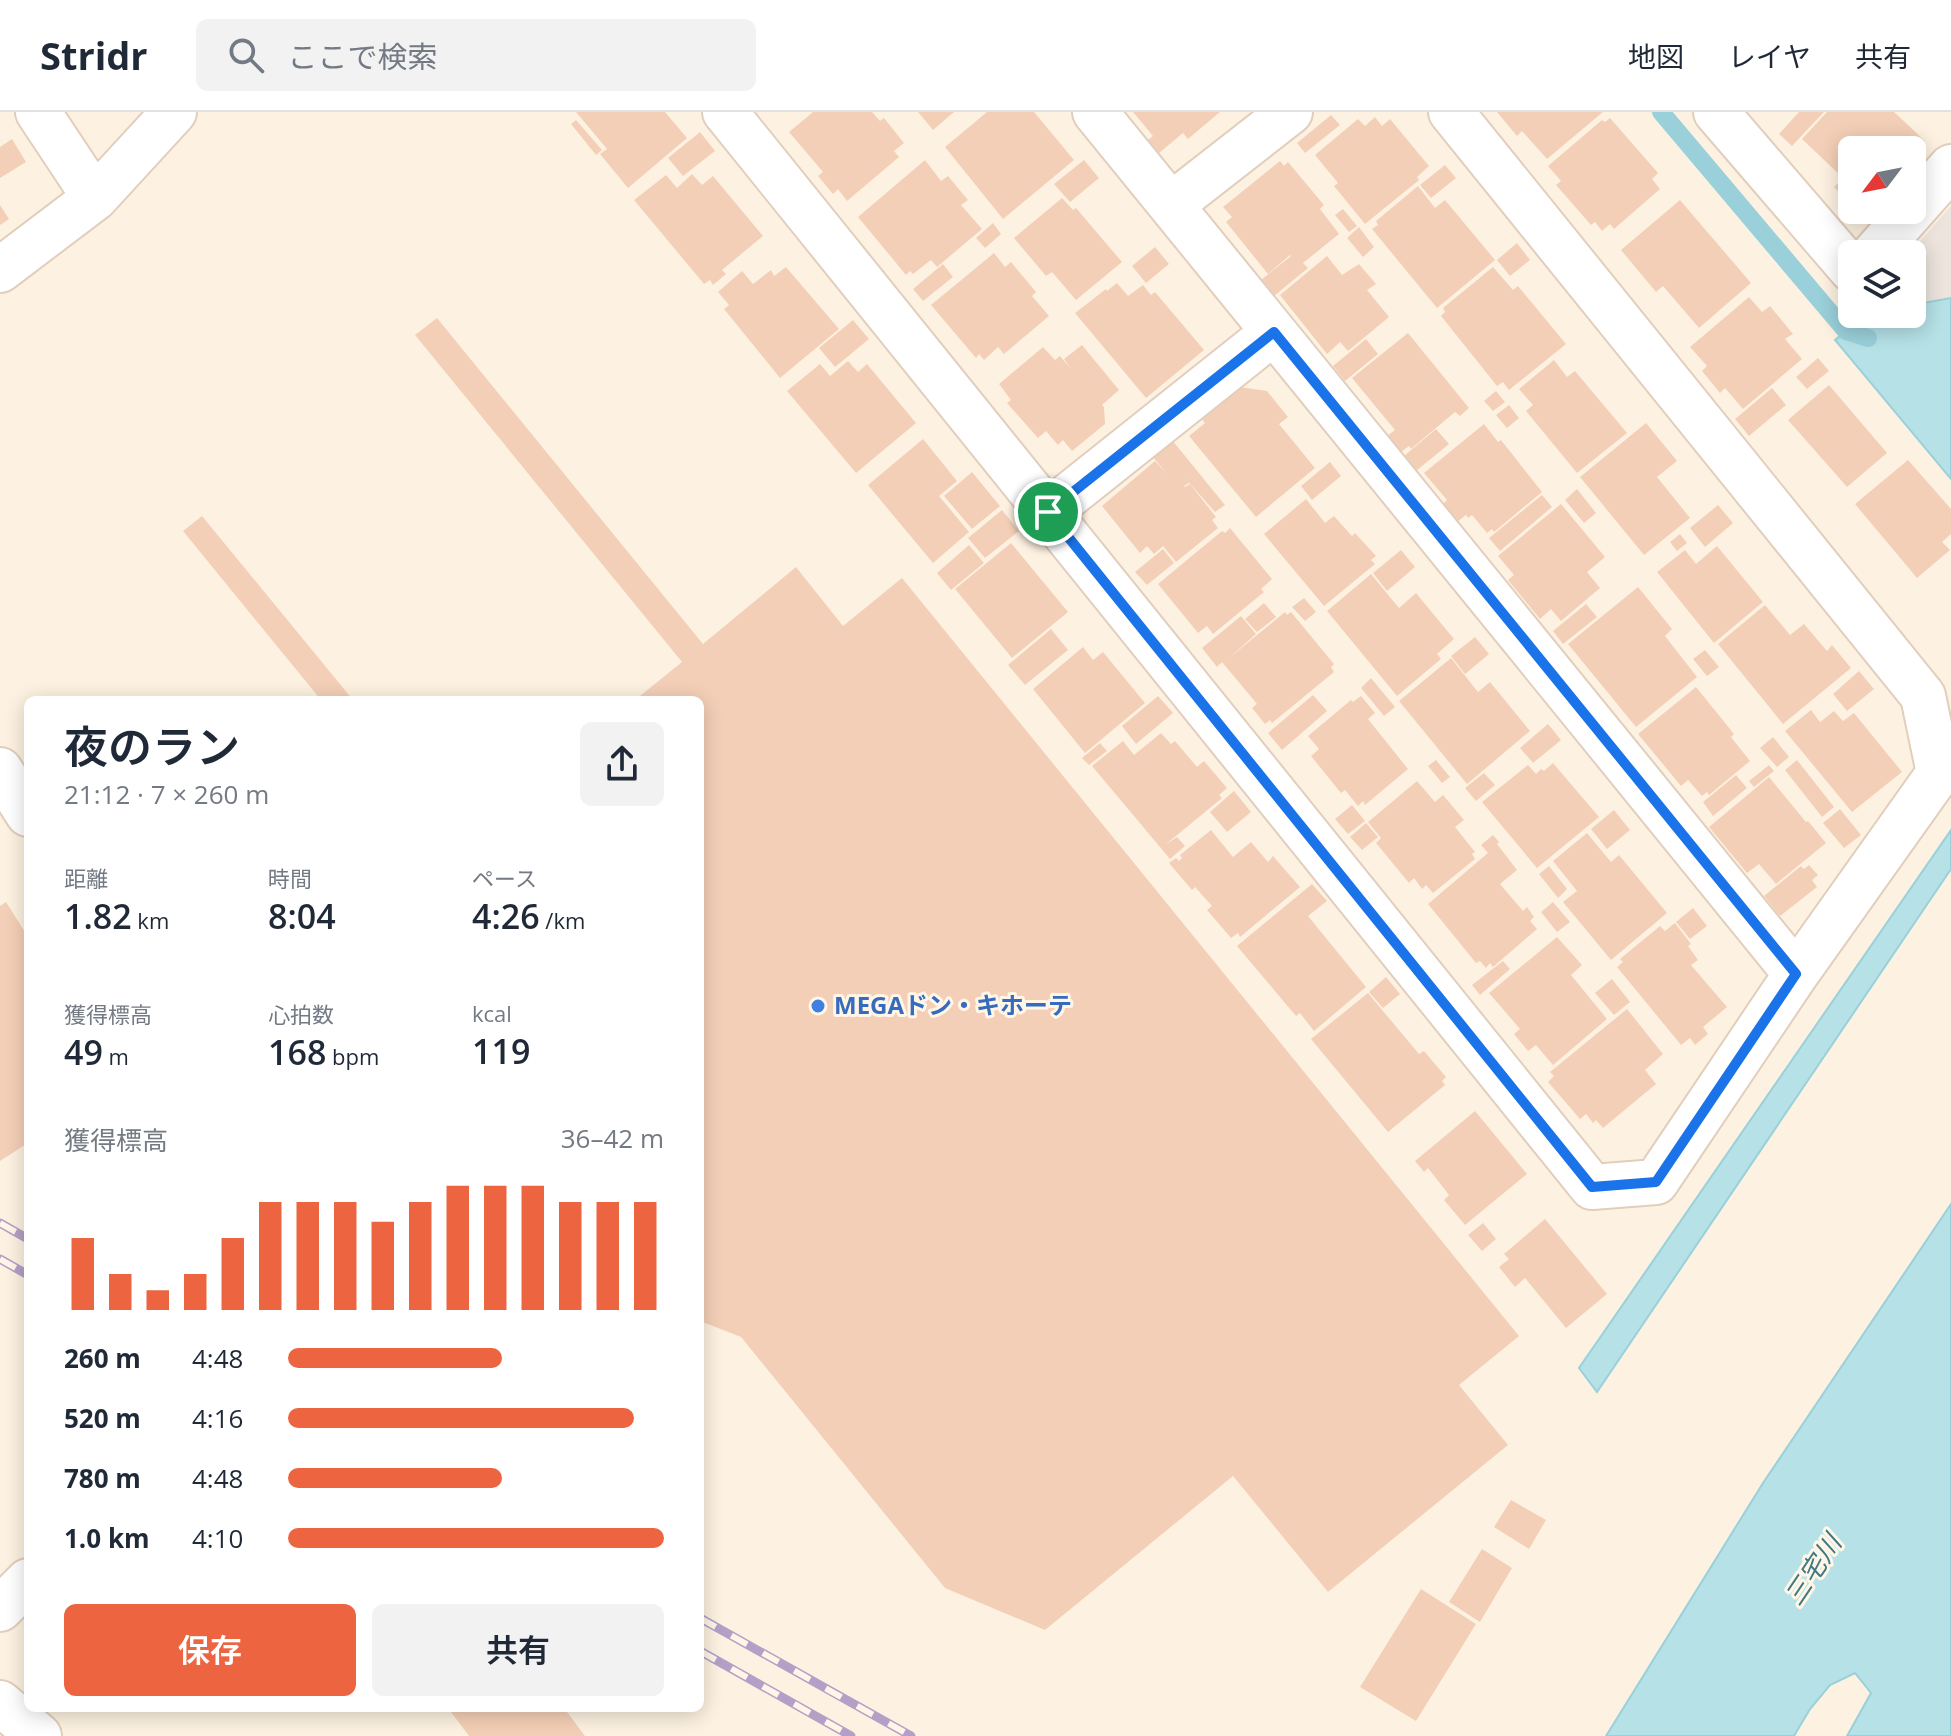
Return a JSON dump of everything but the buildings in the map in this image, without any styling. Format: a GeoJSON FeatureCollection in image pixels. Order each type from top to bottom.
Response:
{"type":"FeatureCollection","features":[{"type":"Feature","properties":{"kind":"street"},"geometry":{"type":"LineString","coordinates":[[38,112],[95,198]]}},
{"type":"Feature","properties":{"kind":"street"},"geometry":{"type":"LineString","coordinates":[[0,270],[95,198],[174,112]]}},
{"type":"Feature","properties":{"kind":"street"},"geometry":{"type":"LineString","coordinates":[[725,112],[1592,1187],[1656,1182],[1796,974],[1939,773],[1923,696],[1451,112]]}},
{"type":"Feature","properties":{"kind":"street"},"geometry":{"type":"LineString","coordinates":[[1095,112],[1796,974]]}},
{"type":"Feature","properties":{"kind":"street"},"geometry":{"type":"LineString","coordinates":[[1171,205],[1290,112]]}},
{"type":"Feature","properties":{"kind":"street"},"geometry":{"type":"LineString","coordinates":[[1716,112],[1838,254]]}},
{"type":"Feature","properties":{"kind":"street"},"geometry":{"type":"LineString","coordinates":[[1886,240],[1951,167]]}},
{"type":"Feature","properties":{"kind":"street"},"geometry":{"type":"LineString","coordinates":[[1048,512],[1274,332]]}},
{"type":"Feature","properties":{"kind":"street"},"geometry":{"type":"LineString","coordinates":[[0,770],[24,808]]}},
{"type":"Feature","properties":{"kind":"street"},"geometry":{"type":"LineString","coordinates":[[0,1609],[24,1585]]}},
{"type":"Feature","properties":{"kind":"street"},"geometry":{"type":"LineString","coordinates":[[0,1703],[39,1736]]}},
{"type":"Feature","properties":{"kind":"shaded area"},"geometry":{"type":"Polygon","coordinates":[[[1951,206],[1951,298],[1926,302],[1926,240],[1921,240],[1951,206]]]}},
{"type":"Feature","properties":{"kind":"water"},"geometry":{"type":"Polygon","coordinates":[[[1951,298],[1951,479],[1835,340],[1848,328],[1926,328],[1926,302],[1951,298]]]}},
{"type":"Feature","properties":{"kind":"water"},"geometry":{"type":"Polygon","coordinates":[[[1951,830],[1951,869],[1597,1392],[1579,1368],[1951,830]]]}},
{"type":"Feature","properties":{"kind":"water","name":"三宅川"},"geometry":{"type":"Polygon","coordinates":[[[1951,1204],[1951,1736],[1847,1736],[1871,1693],[1855,1673],[1830,1685],[1810,1709],[1794,1736],[1606,1736],[1763,1483],[1951,1204]]]}},
{"type":"Feature","properties":{"kind":"waterway"},"geometry":{"type":"LineString","coordinates":[[1661,112],[1846,331],[1868,338]]}},
{"type":"Feature","properties":{"kind":"railway"},"geometry":{"type":"LineString","coordinates":[[0,1223],[24,1237]]}},
{"type":"Feature","properties":{"kind":"railway"},"geometry":{"type":"LineString","coordinates":[[0,1259],[24,1273]]}},
{"type":"Feature","properties":{"kind":"railway"},"geometry":{"type":"LineString","coordinates":[[704,1620],[911,1736]]}},
{"type":"Feature","properties":{"kind":"railway"},"geometry":{"type":"LineString","coordinates":[[704,1653],[851,1736]]}},
{"type":"Feature","properties":{"kind":"place","name":"MEGAドン・キホーテ"},"geometry":{"type":"Point","coordinates":[818,1006]}},
{"type":"Feature","properties":{"kind":"route"},"geometry":{"type":"LineString","coordinates":[[1274,332],[1796,974],[1656,1182],[1592,1187],[1048,512],[1274,332]]}}]}
